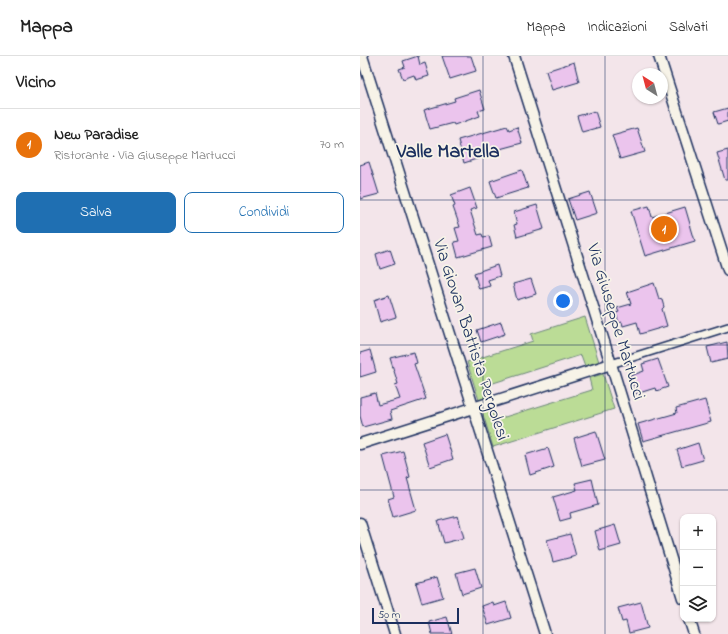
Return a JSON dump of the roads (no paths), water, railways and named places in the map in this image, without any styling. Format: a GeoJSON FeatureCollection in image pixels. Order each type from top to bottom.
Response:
{"type":"FeatureCollection","features":[{"type":"Feature","properties":{"kind":"street","name":"Via Giovan Battista Pergolesi"},"geometry":{"type":"LineString","coordinates":[[362,56],[545,634]]}},
{"type":"Feature","properties":{"kind":"street","name":"Via Giuseppe Martucci"},"geometry":{"type":"LineString","coordinates":[[514,56],[680,588]]}},
{"type":"Feature","properties":{"kind":"street"},"geometry":{"type":"LineString","coordinates":[[659,56],[728,270]]}},
{"type":"Feature","properties":{"kind":"street"},"geometry":{"type":"LineString","coordinates":[[360,444],[728,327]]}},
{"type":"Feature","properties":{"kind":"street"},"geometry":{"type":"LineString","coordinates":[[360,523],[395,634]]}},
{"type":"Feature","properties":{"kind":"street"},"geometry":{"type":"LineString","coordinates":[[690,622],[694,634]]}},
{"type":"Feature","properties":{"kind":"place","name":"New Paradise"},"geometry":{"type":"Point","coordinates":[664,229]}},
{"type":"Feature","properties":{"kind":"district","name":"Valle Martella"},"geometry":{"type":"Point","coordinates":[448,152]}}]}
